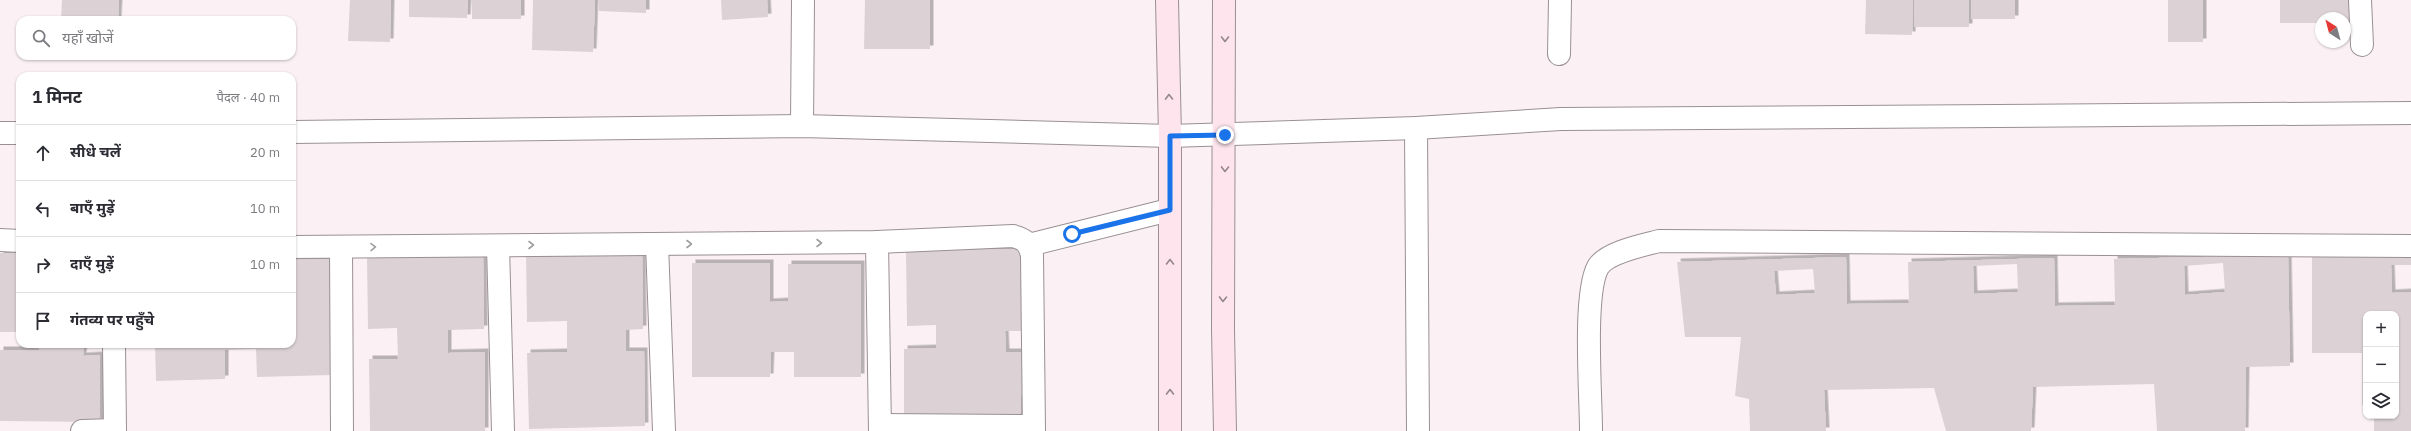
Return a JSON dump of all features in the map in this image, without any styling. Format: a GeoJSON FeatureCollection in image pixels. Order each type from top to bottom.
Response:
{"type":"FeatureCollection","features":[{"type":"Feature","properties":{"kind":"street"},"geometry":{"type":"LineString","coordinates":[[802,126],[803,0]]}},
{"type":"Feature","properties":{"kind":"street"},"geometry":{"type":"LineString","coordinates":[[1167,0],[1170,136],[1170,431]]}},
{"type":"Feature","properties":{"kind":"street"},"geometry":{"type":"LineString","coordinates":[[1224,0],[1225,135],[1223,330],[1225,431]]}},
{"type":"Feature","properties":{"kind":"street"},"geometry":{"type":"LineString","coordinates":[[1559,54],[1560,0]]}},
{"type":"Feature","properties":{"kind":"street"},"geometry":{"type":"LineString","coordinates":[[2360,0],[2362,45]]}},
{"type":"Feature","properties":{"kind":"street"},"geometry":{"type":"LineString","coordinates":[[296,132],[802,126],[1170,136],[1416,128],[1562,119],[2411,113]]}},
{"type":"Feature","properties":{"kind":"street"},"geometry":{"type":"LineString","coordinates":[[1416,128],[1418,431]]}},
{"type":"Feature","properties":{"kind":"street"},"geometry":{"type":"LineString","coordinates":[[0,133],[16,133]]}},
{"type":"Feature","properties":{"kind":"street"},"geometry":{"type":"LineString","coordinates":[[1029,245],[1170,210]]}},
{"type":"Feature","properties":{"kind":"street"},"geometry":{"type":"LineString","coordinates":[[296,247],[877,242],[1013,236],[1022,238],[1029,245],[1032,255],[1034,428],[880,428],[877,242]]}},
{"type":"Feature","properties":{"kind":"street"},"geometry":{"type":"LineString","coordinates":[[0,240],[16,241]]}},
{"type":"Feature","properties":{"kind":"street"},"geometry":{"type":"LineString","coordinates":[[1591,431],[1590,294],[1598,266],[1622,250],[1659,241],[2411,246]]}},
{"type":"Feature","properties":{"kind":"street"},"geometry":{"type":"LineString","coordinates":[[657,244],[664,431]]}},
{"type":"Feature","properties":{"kind":"street"},"geometry":{"type":"LineString","coordinates":[[498,246],[503,431]]}},
{"type":"Feature","properties":{"kind":"street"},"geometry":{"type":"LineString","coordinates":[[341,247],[342,431]]}},
{"type":"Feature","properties":{"kind":"street"},"geometry":{"type":"LineString","coordinates":[[82,431],[114,431],[114,348]]}},
{"type":"Feature","properties":{"kind":"building"},"geometry":{"type":"Polygon","coordinates":[[[62,0],[119,0],[118,16],[61,16],[62,0]]]}},
{"type":"Feature","properties":{"kind":"building"},"geometry":{"type":"Polygon","coordinates":[[[350,0],[391,0],[390,42],[348,41],[350,0]]]}},
{"type":"Feature","properties":{"kind":"building"},"geometry":{"type":"Polygon","coordinates":[[[409,0],[468,0],[467,18],[409,17],[409,0]]]}},
{"type":"Feature","properties":{"kind":"building"},"geometry":{"type":"Polygon","coordinates":[[[472,0],[521,0],[521,19],[472,19],[472,0]]]}},
{"type":"Feature","properties":{"kind":"building"},"geometry":{"type":"Polygon","coordinates":[[[533,0],[595,0],[593,52],[532,50],[533,0]]]}},
{"type":"Feature","properties":{"kind":"building"},"geometry":{"type":"Polygon","coordinates":[[[599,0],[646,0],[646,13],[599,11],[599,0]]]}},
{"type":"Feature","properties":{"kind":"building"},"geometry":{"type":"Polygon","coordinates":[[[721,0],[767,0],[768,17],[722,20],[721,0]]]}},
{"type":"Feature","properties":{"kind":"building"},"geometry":{"type":"Polygon","coordinates":[[[865,0],[930,0],[930,49],[864,49],[865,0]]]}},
{"type":"Feature","properties":{"kind":"building"},"geometry":{"type":"Polygon","coordinates":[[[1866,0],[1913,0],[1912,35],[1865,34],[1866,0]]]}},
{"type":"Feature","properties":{"kind":"building"},"geometry":{"type":"Polygon","coordinates":[[[1914,0],[1969,0],[1969,27],[1914,27],[1914,0]]]}},
{"type":"Feature","properties":{"kind":"building"},"geometry":{"type":"Polygon","coordinates":[[[1971,0],[2015,0],[2015,19],[1971,19],[1971,0]]]}},
{"type":"Feature","properties":{"kind":"building"},"geometry":{"type":"Polygon","coordinates":[[[2168,0],[2203,0],[2203,42],[2168,42],[2168,0]]]}},
{"type":"Feature","properties":{"kind":"building"},"geometry":{"type":"Polygon","coordinates":[[[2280,0],[2350,0],[2349,12],[2315,12],[2315,23],[2280,23],[2280,0]]]}},
{"type":"Feature","properties":{"kind":"building"},"geometry":{"type":"Polygon","coordinates":[[[642,248],[643,329],[626,330],[626,351],[644,351],[645,426],[529,429],[527,353],[567,352],[567,321],[527,322],[526,250],[642,248]]]}},
{"type":"Feature","properties":{"kind":"building"},"geometry":{"type":"Polygon","coordinates":[[[1022,249],[1023,331],[1005,331],[1006,352],[1023,352],[1020,420],[904,415],[904,349],[936,348],[936,325],[907,326],[906,251],[1022,249]]]}},
{"type":"Feature","properties":{"kind":"building"},"geometry":{"type":"Polygon","coordinates":[[[0,253],[16,253],[16,332],[0,332],[0,253]]]}},
{"type":"Feature","properties":{"kind":"building"},"geometry":{"type":"Polygon","coordinates":[[[483,254],[484,329],[448,330],[448,353],[485,352],[485,431],[370,431],[369,359],[398,359],[397,328],[368,329],[367,257],[483,254]]]}},
{"type":"Feature","properties":{"kind":"building"},"geometry":{"type":"Polygon","coordinates":[[[2312,254],[2411,255],[2411,265],[2391,265],[2392,293],[2411,292],[2411,431],[2374,431],[2374,419],[2399,419],[2399,311],[2363,311],[2363,405],[2362,353],[2312,353],[2312,254]]]}},
{"type":"Feature","properties":{"kind":"building"},"geometry":{"type":"Polygon","coordinates":[[[2288,255],[2290,366],[2246,367],[2245,431],[2157,431],[2154,384],[2033,387],[2031,431],[1946,431],[1934,388],[1824,390],[1826,431],[1750,431],[1749,399],[1735,396],[1741,337],[1685,337],[1677,262],[1846,257],[1847,304],[1909,303],[1908,262],[2054,258],[2055,306],[2115,305],[2114,259],[2288,255]],[[2223,263],[2184,266],[2185,295],[2225,292],[2223,263]],[[2017,264],[1973,266],[1974,294],[2018,292],[2017,264]],[[1813,269],[1774,271],[1776,295],[1815,293],[1813,269]]]}},
{"type":"Feature","properties":{"kind":"building"},"geometry":{"type":"Polygon","coordinates":[[[331,259],[333,375],[257,377],[256,349],[225,350],[225,379],[156,381],[155,348],[296,348],[296,260],[331,259]]]}},
{"type":"Feature","properties":{"kind":"building"},"geometry":{"type":"Polygon","coordinates":[[[692,263],[770,263],[770,302],[788,301],[788,264],[861,264],[861,377],[794,377],[794,352],[771,352],[770,377],[692,377],[692,263]]]}},
{"type":"Feature","properties":{"kind":"building"},"geometry":{"type":"Polygon","coordinates":[[[39,348],[84,348],[83,356],[100,355],[100,422],[0,421],[0,350],[39,350],[39,348]]]}},
{"type":"Feature","properties":{"kind":"route"},"geometry":{"type":"LineString","coordinates":[[1072,234],[1170,210],[1170,136],[1225,135]]}}]}
